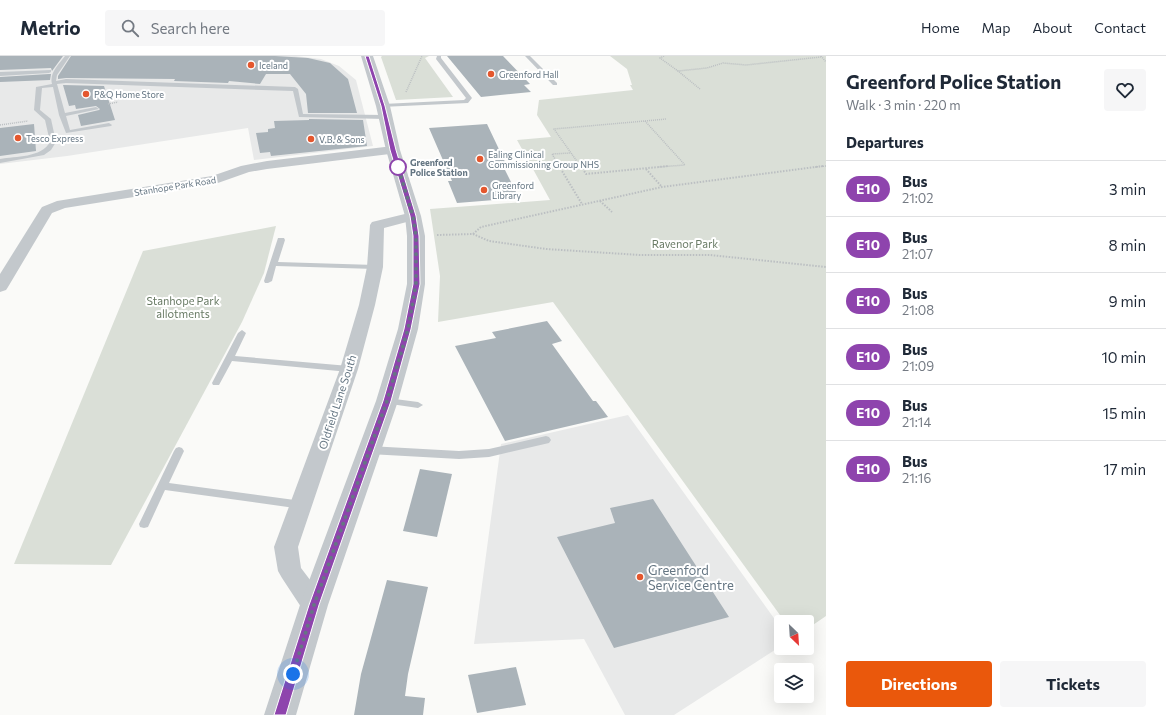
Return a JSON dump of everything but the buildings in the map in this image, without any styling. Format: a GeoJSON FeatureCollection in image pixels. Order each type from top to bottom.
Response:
{"type":"FeatureCollection","features":[{"type":"Feature","properties":{"kind":"street"},"geometry":{"type":"LineString","coordinates":[[280,715],[314,605],[387,401],[408,329],[416,284],[414,226],[393,150],[390,109],[367,56]]}},
{"type":"Feature","properties":{"kind":"street","name":"Stanhope Park Road"},"geometry":{"type":"LineString","coordinates":[[0,287],[47,210],[62,204],[215,180],[246,169],[267,165],[393,150]]}},
{"type":"Feature","properties":{"kind":"street","name":"Oldfield Lane South"},"geometry":{"type":"LineString","coordinates":[[314,605],[290,571],[286,547],[349,369],[367,306],[375,267],[377,225],[414,226]]}},
{"type":"Feature","properties":{"kind":"lane"},"geometry":{"type":"LineString","coordinates":[[68,56],[54,75],[54,84],[68,132],[109,125]]}},
{"type":"Feature","properties":{"kind":"lane"},"geometry":{"type":"LineString","coordinates":[[0,161],[42,154],[49,149],[53,142],[48,119],[37,110],[39,87],[66,81],[295,89],[301,116],[466,102],[468,98],[438,58],[439,56]]}},
{"type":"Feature","properties":{"kind":"lane"},"geometry":{"type":"LineString","coordinates":[[527,56],[555,84]]}},
{"type":"Feature","properties":{"kind":"lane"},"geometry":{"type":"LineString","coordinates":[[0,74],[49,71]]}},
{"type":"Feature","properties":{"kind":"lane"},"geometry":{"type":"LineString","coordinates":[[62,115],[96,109]]}},
{"type":"Feature","properties":{"kind":"lane"},"geometry":{"type":"LineString","coordinates":[[268,281],[281,240]]}},
{"type":"Feature","properties":{"kind":"lane"},"geometry":{"type":"LineString","coordinates":[[273,264],[375,267]]}},
{"type":"Feature","properties":{"kind":"lane"},"geometry":{"type":"LineString","coordinates":[[216,383],[242,333]]}},
{"type":"Feature","properties":{"kind":"lane"},"geometry":{"type":"LineString","coordinates":[[229,358],[349,369]]}},
{"type":"Feature","properties":{"kind":"lane"},"geometry":{"type":"LineString","coordinates":[[387,401],[418,405]]}},
{"type":"Feature","properties":{"kind":"lane"},"geometry":{"type":"LineString","coordinates":[[369,450],[459,455],[489,453],[546,440]]}},
{"type":"Feature","properties":{"kind":"lane"},"geometry":{"type":"LineString","coordinates":[[144,524],[179,450]]}},
{"type":"Feature","properties":{"kind":"lane"},"geometry":{"type":"LineString","coordinates":[[163,486],[302,505]]}},
{"type":"Feature","properties":{"kind":"path"},"geometry":{"type":"LineString","coordinates":[[390,109],[422,56]]}},
{"type":"Feature","properties":{"kind":"path"},"geometry":{"type":"LineString","coordinates":[[664,56],[660,58],[700,89]]}},
{"type":"Feature","properties":{"kind":"path"},"geometry":{"type":"LineString","coordinates":[[678,71],[706,68],[723,63],[769,63],[821,56],[826,62]]}},
{"type":"Feature","properties":{"kind":"path"},"geometry":{"type":"LineString","coordinates":[[0,123],[48,119]]}},
{"type":"Feature","properties":{"kind":"path"},"geometry":{"type":"LineString","coordinates":[[645,121],[685,166],[586,174],[554,128],[645,121],[666,120]]}},
{"type":"Feature","properties":{"kind":"path"},"geometry":{"type":"LineString","coordinates":[[571,153],[552,154],[582,204]]}},
{"type":"Feature","properties":{"kind":"path"},"geometry":{"type":"LineString","coordinates":[[474,234],[481,227],[662,187],[826,166]]}},
{"type":"Feature","properties":{"kind":"path"},"geometry":{"type":"LineString","coordinates":[[646,169],[662,187]]}},
{"type":"Feature","properties":{"kind":"path"},"geometry":{"type":"LineString","coordinates":[[600,201],[612,212]]}},
{"type":"Feature","properties":{"kind":"path"},"geometry":{"type":"LineString","coordinates":[[414,226],[474,234],[488,240],[546,249],[640,255],[710,256],[826,267]]}},
{"type":"Feature","properties":{"kind":"shaded area"},"geometry":{"type":"Polygon","coordinates":[[[0,56],[295,56],[321,59],[339,66],[356,80],[373,146],[254,160],[248,128],[67,156],[0,164],[0,56]]]}},
{"type":"Feature","properties":{"kind":"shaded area"},"geometry":{"type":"Polygon","coordinates":[[[628,415],[774,618],[774,651],[674,715],[625,715],[584,639],[474,644],[501,444],[628,415]]]}},
{"type":"Feature","properties":{"kind":"green space"},"geometry":{"type":"Polygon","coordinates":[[[429,56],[425,58],[453,97],[396,100],[381,57],[429,56]]]}},
{"type":"Feature","properties":{"kind":"green space","name":"Ravenor Park"},"geometry":{"type":"Polygon","coordinates":[[[610,56],[826,56],[826,616],[814,624],[814,615],[780,615],[553,302],[438,322],[440,276],[430,209],[550,200],[517,140],[551,137],[537,115],[539,100],[633,90],[630,85],[632,85],[627,69],[610,56]]]}},
{"type":"Feature","properties":{"kind":"green space","name":"Stanhope Park allotments"},"geometry":{"type":"Polygon","coordinates":[[[276,226],[264,273],[242,322],[111,565],[14,564],[143,251],[276,226]]]}},
{"type":"Feature","properties":{"kind":"bus line","name":"E10"},"geometry":{"type":"LineString","coordinates":[[280,715],[314,605],[387,401],[408,329],[416,284],[416,236],[413,216],[393,150],[383,106],[367,56]]}},
{"type":"Feature","properties":{"kind":"place","name":"Iceland"},"geometry":{"type":"Point","coordinates":[251,65]}},
{"type":"Feature","properties":{"kind":"place","name":"Greenford Hall"},"geometry":{"type":"Point","coordinates":[491,74]}},
{"type":"Feature","properties":{"kind":"place","name":"P&Q Home Store"},"geometry":{"type":"Point","coordinates":[86,94]}},
{"type":"Feature","properties":{"kind":"place","name":"Tesco Express"},"geometry":{"type":"Point","coordinates":[18,138]}},
{"type":"Feature","properties":{"kind":"place","name":"V.B. & Sons"},"geometry":{"type":"Point","coordinates":[311,139]}},
{"type":"Feature","properties":{"kind":"place","name":"Ealing Clinical Commissioning Group NHS"},"geometry":{"type":"Point","coordinates":[480,159]}},
{"type":"Feature","properties":{"kind":"place","name":"Greenford Police Station"},"geometry":{"type":"Point","coordinates":[398,167]}},
{"type":"Feature","properties":{"kind":"place","name":"Greenford Library"},"geometry":{"type":"Point","coordinates":[484,190]}},
{"type":"Feature","properties":{"kind":"place","name":"Greenford Service Centre"},"geometry":{"type":"Point","coordinates":[640,577]}},
{"type":"Feature","properties":{"kind":"route"},"geometry":{"type":"LineString","coordinates":[[293,674],[314,605],[387,401],[408,329],[416,284],[416,236],[413,216],[398,167]]}}]}
